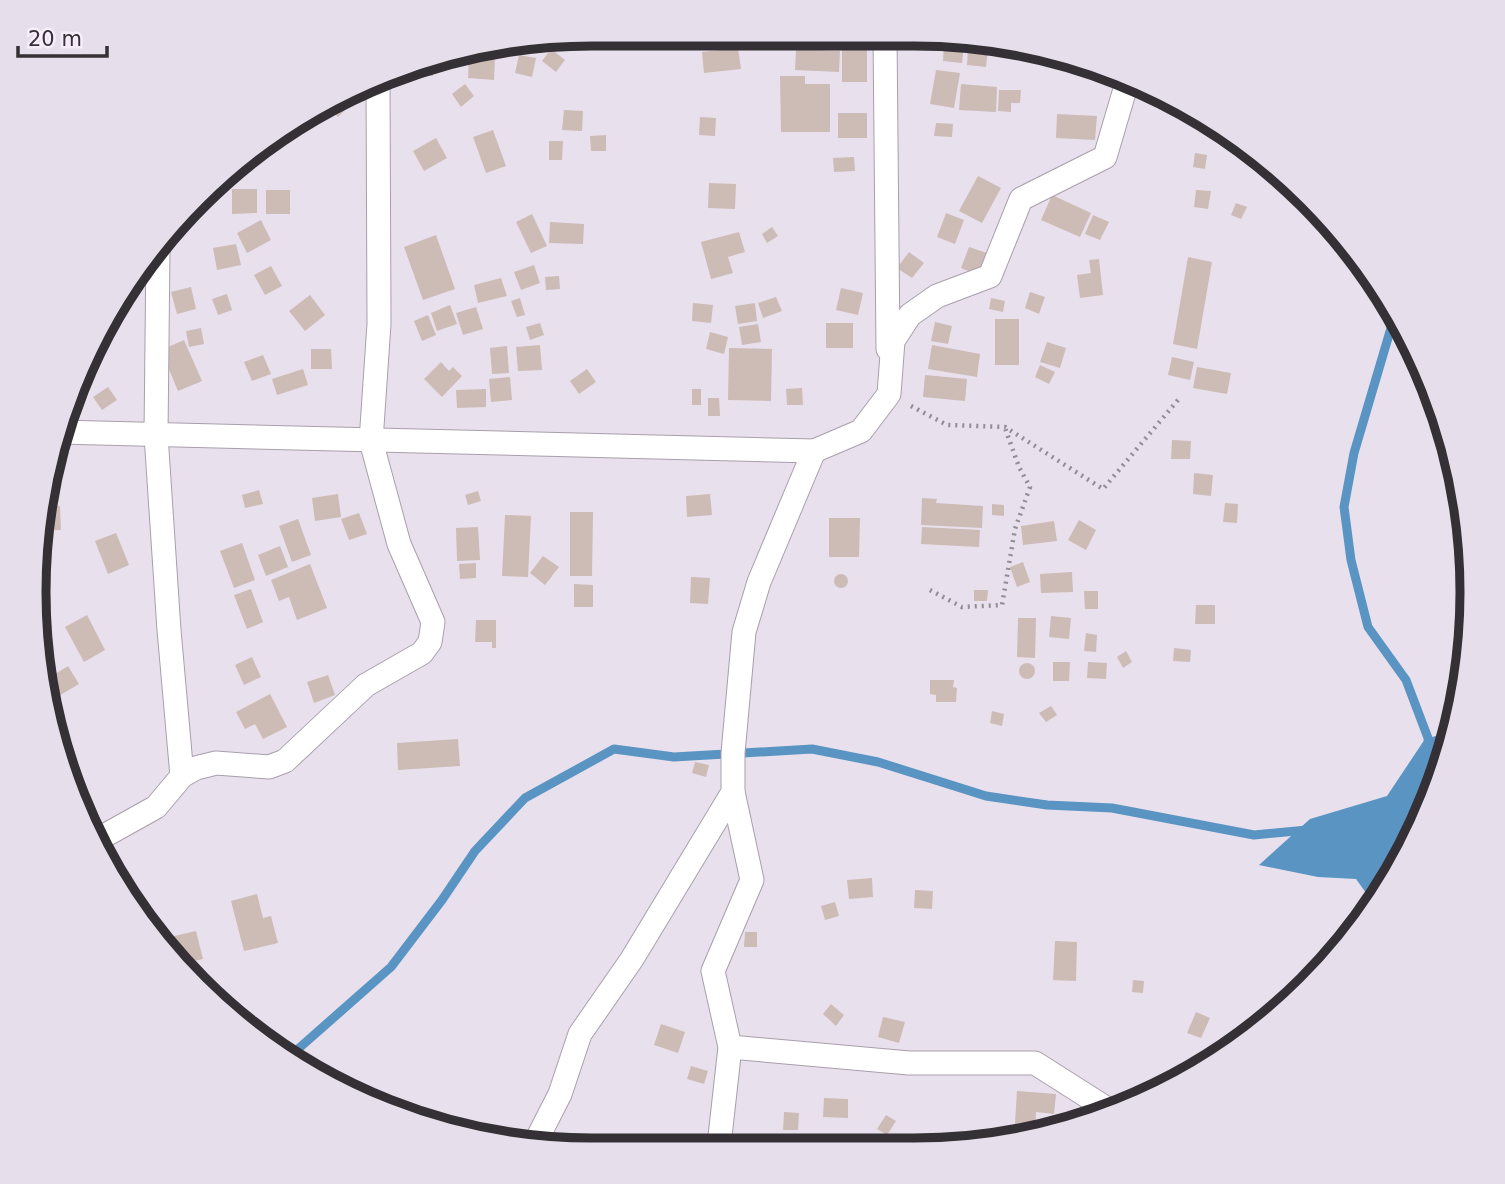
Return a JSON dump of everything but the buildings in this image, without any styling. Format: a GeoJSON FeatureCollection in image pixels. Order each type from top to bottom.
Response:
{"type":"FeatureCollection","features":[{"type":"Feature","properties":{"kind":"street"},"geometry":{"type":"LineString","coordinates":[[885,46],[889,394]]}},
{"type":"Feature","properties":{"kind":"street"},"geometry":{"type":"LineString","coordinates":[[70,432],[814,451],[861,431],[889,394],[893,341],[910,315],[937,296],[990,276],[1021,199],[1105,157],[1125,88]]}},
{"type":"Feature","properties":{"kind":"street"},"geometry":{"type":"LineString","coordinates":[[103,836],[156,807],[182,776],[196,768],[216,763],[269,767],[285,761],[366,685],[422,653],[430,642],[433,622],[399,544],[371,441],[379,324],[378,89]]}},
{"type":"Feature","properties":{"kind":"street"},"geometry":{"type":"LineString","coordinates":[[158,259],[156,435],[182,776]]}},
{"type":"Feature","properties":{"kind":"street"},"geometry":{"type":"LineString","coordinates":[[720,1138],[730,1046],[713,971],[752,880],[733,792],[733,753],[744,632],[759,582],[814,451]]}},
{"type":"Feature","properties":{"kind":"street"},"geometry":{"type":"LineString","coordinates":[[540,1136],[560,1094],[580,1034],[632,959],[733,792]]}},
{"type":"Feature","properties":{"kind":"street"},"geometry":{"type":"LineString","coordinates":[[730,1046],[909,1063],[1035,1063],[1101,1105]]}},
{"type":"Feature","properties":{"kind":"path"},"geometry":{"type":"LineString","coordinates":[[889,394],[947,425],[1005,428],[1103,489],[1178,400]]}},
{"type":"Feature","properties":{"kind":"path"},"geometry":{"type":"LineString","coordinates":[[930,590],[962,607],[1002,605],[1015,529],[1030,487],[1019,467],[1005,428]]}},
{"type":"Feature","properties":{"kind":"water"},"geometry":{"type":"Polygon","coordinates":[[[1440,735],[1418,801],[1403,834],[1368,895],[1356,879],[1318,877],[1259,865],[1310,819],[1387,796],[1425,739],[1440,735]]]}},
{"type":"Feature","properties":{"kind":"waterway"},"geometry":{"type":"LineString","coordinates":[[1391,328],[1354,453],[1344,507],[1351,560],[1368,627],[1406,680],[1428,738],[1429,750]]}},
{"type":"Feature","properties":{"kind":"waterway"},"geometry":{"type":"LineString","coordinates":[[296,1051],[391,967],[475,851],[525,798],[614,749],[674,757],[812,749],[878,762],[986,796],[1047,805],[1112,808],[1254,835],[1307,830]]}}]}
